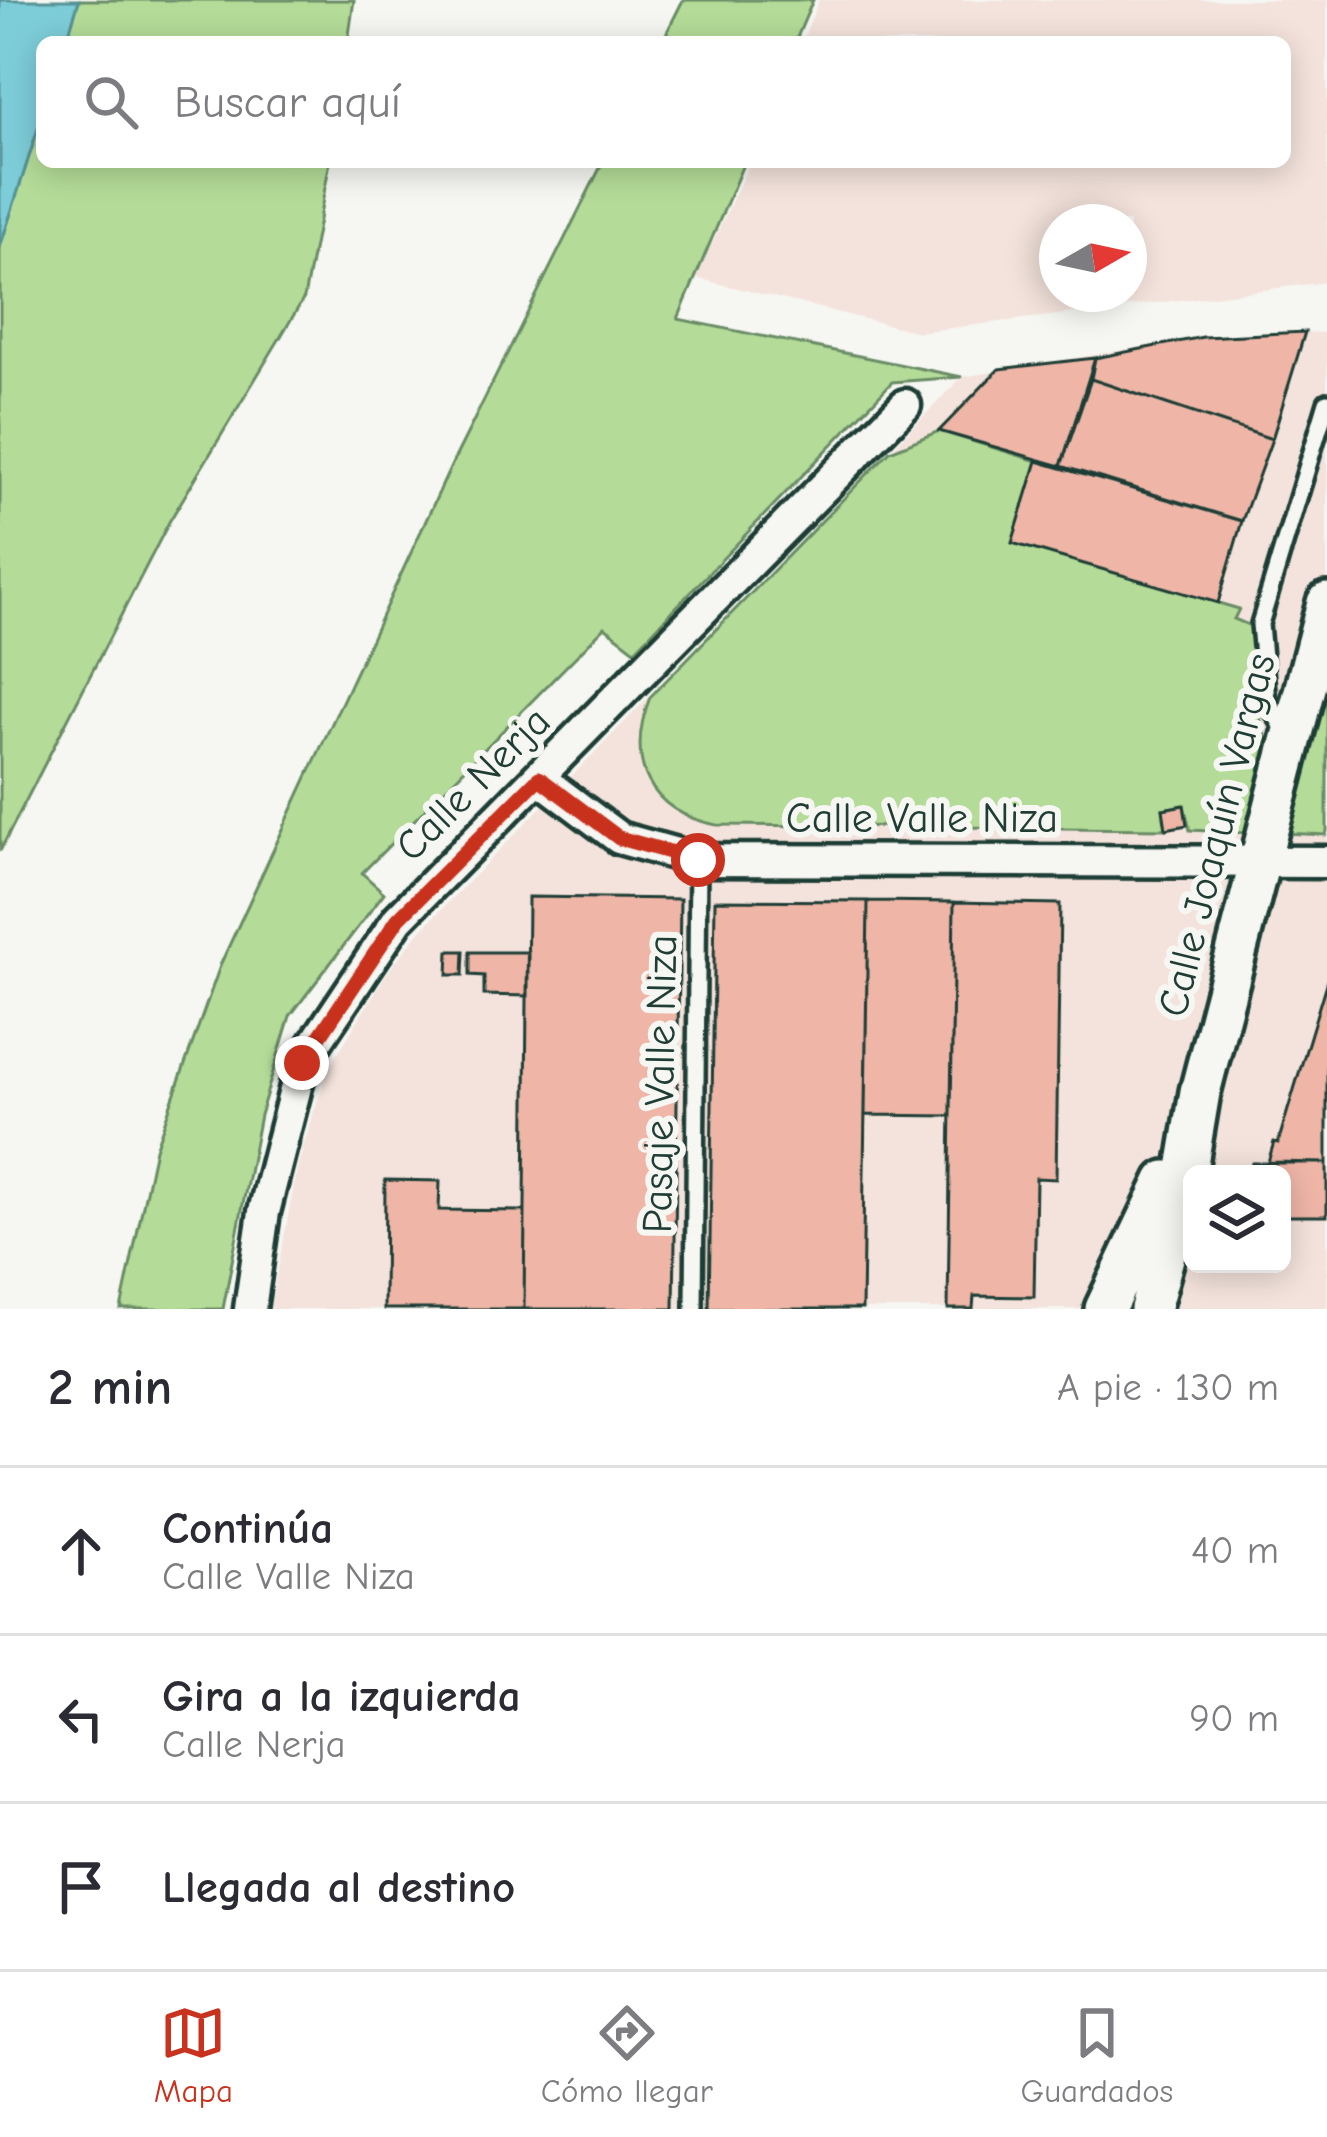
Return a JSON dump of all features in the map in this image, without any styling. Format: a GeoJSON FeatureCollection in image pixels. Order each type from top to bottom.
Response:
{"type":"FeatureCollection","features":[{"type":"Feature","properties":{"kind":"street","name":"Calle Nerja"},"geometry":{"type":"LineString","coordinates":[[250,1309],[264,1212],[302,1063],[398,919],[905,405]]}},
{"type":"Feature","properties":{"kind":"street","name":"Calle Joaquín Vargas"},"geometry":{"type":"LineString","coordinates":[[1150,1309],[1185,1181],[1200,1092],[1327,603]]}},
{"type":"Feature","properties":{"kind":"street","name":"Calle Valle Niza"},"geometry":{"type":"LineString","coordinates":[[539,778],[619,838],[698,860],[1327,862]]}},
{"type":"Feature","properties":{"kind":"street","name":"Calle Joaquín Vargas"},"geometry":{"type":"LineString","coordinates":[[1105,1309],[1167,1178],[1200,1092]]}},
{"type":"Feature","properties":{"kind":"lane"},"geometry":{"type":"LineString","coordinates":[[1290,737],[1267,701],[1261,624],[1327,402]]}},
{"type":"Feature","properties":{"kind":"lane","name":"Pasaje Valle Niza"},"geometry":{"type":"LineString","coordinates":[[694,1309],[698,860]]}},
{"type":"Feature","properties":{"kind":"shaded area"},"geometry":{"type":"Polygon","coordinates":[[[819,0],[1327,0],[1327,282],[1147,304],[1147,204],[1039,204],[1039,312],[1082,312],[918,332],[696,278],[747,168],[1291,168],[1291,36],[804,36],[819,0]]]}},
{"type":"Feature","properties":{"kind":"shaded area"},"geometry":{"type":"Polygon","coordinates":[[[1327,333],[1327,1309],[270,1309],[298,1165],[314,1111],[330,1066],[387,973],[421,930],[962,377],[1203,337],[1327,333]]]}},
{"type":"Feature","properties":{"kind":"green space"},"geometry":{"type":"Polygon","coordinates":[[[79,0],[354,0],[349,36],[68,36],[79,0]]]}},
{"type":"Feature","properties":{"kind":"green space"},"geometry":{"type":"Polygon","coordinates":[[[683,0],[813,0],[798,36],[665,36],[683,0]]]}},
{"type":"Feature","properties":{"kind":"green space"},"geometry":{"type":"Polygon","coordinates":[[[36,135],[36,168],[329,168],[304,298],[169,522],[0,851],[0,247],[36,135]]]}},
{"type":"Feature","properties":{"kind":"green space"},"geometry":{"type":"Polygon","coordinates":[[[600,168],[741,168],[678,319],[962,377],[892,382],[635,650],[605,627],[362,873],[384,893],[290,1016],[260,1115],[223,1309],[121,1309],[155,1149],[221,963],[453,462],[600,168]]]}},
{"type":"Feature","properties":{"kind":"green space"},"geometry":{"type":"Polygon","coordinates":[[[939,431],[1037,461],[1013,543],[1239,609],[1234,619],[1251,626],[1256,706],[1270,748],[1248,833],[1190,830],[1184,805],[1163,809],[1166,829],[717,825],[674,809],[659,796],[648,780],[640,743],[650,697],[890,451],[939,431]]]}},
{"type":"Feature","properties":{"kind":"green space"},"geometry":{"type":"Polygon","coordinates":[[[1327,682],[1326,835],[1284,833],[1327,682]]]}},
{"type":"Feature","properties":{"kind":"water"},"geometry":{"type":"Polygon","coordinates":[[[0,0],[79,0],[68,36],[36,36],[36,135],[0,247],[0,0]]]}},
{"type":"Feature","properties":{"kind":"building"},"geometry":{"type":"Polygon","coordinates":[[[1305,332],[1272,439],[1091,379],[1095,358],[1203,337],[1305,332]]]}},
{"type":"Feature","properties":{"kind":"building"},"geometry":{"type":"Polygon","coordinates":[[[1095,358],[1061,466],[939,431],[999,369],[1095,358]]]}},
{"type":"Feature","properties":{"kind":"building"},"geometry":{"type":"Polygon","coordinates":[[[1091,379],[1272,439],[1242,521],[1061,466],[1091,379]]]}},
{"type":"Feature","properties":{"kind":"building"},"geometry":{"type":"Polygon","coordinates":[[[1037,461],[1242,521],[1218,603],[1012,543],[1037,461]]]}},
{"type":"Feature","properties":{"kind":"building"},"geometry":{"type":"Polygon","coordinates":[[[1184,805],[1187,825],[1166,829],[1163,809],[1184,805]]]}},
{"type":"Feature","properties":{"kind":"building"},"geometry":{"type":"Polygon","coordinates":[[[528,897],[680,899],[674,1309],[524,1309],[528,897]]]}},
{"type":"Feature","properties":{"kind":"building"},"geometry":{"type":"Polygon","coordinates":[[[715,900],[868,901],[862,1309],[709,1309],[715,900]]]}},
{"type":"Feature","properties":{"kind":"building"},"geometry":{"type":"Polygon","coordinates":[[[868,901],[954,902],[951,1116],[865,1115],[868,901]]]}},
{"type":"Feature","properties":{"kind":"building"},"geometry":{"type":"Polygon","coordinates":[[[954,902],[1060,904],[1056,1179],[1036,1178],[1034,1297],[974,1296],[973,1309],[948,1309],[954,902]]]}},
{"type":"Feature","properties":{"kind":"building"},"geometry":{"type":"Polygon","coordinates":[[[449,951],[464,951],[463,975],[448,975],[449,951]]]}},
{"type":"Feature","properties":{"kind":"building"},"geometry":{"type":"Polygon","coordinates":[[[470,952],[528,952],[528,996],[484,995],[484,976],[470,975],[470,952]]]}},
{"type":"Feature","properties":{"kind":"building"},"geometry":{"type":"Polygon","coordinates":[[[1327,980],[1327,1163],[1268,1162],[1274,1142],[1278,1143],[1327,980]]]}},
{"type":"Feature","properties":{"kind":"building"},"geometry":{"type":"Polygon","coordinates":[[[1327,1163],[1327,1216],[1291,1216],[1291,1165],[1251,1165],[1327,1163]]]}},
{"type":"Feature","properties":{"kind":"building"},"geometry":{"type":"Polygon","coordinates":[[[385,1180],[440,1181],[439,1210],[525,1211],[524,1309],[384,1309],[385,1180]]]}},
{"type":"Feature","properties":{"kind":"route"},"geometry":{"type":"LineString","coordinates":[[302,1063],[398,919],[539,778],[619,838],[698,860]]}}]}
